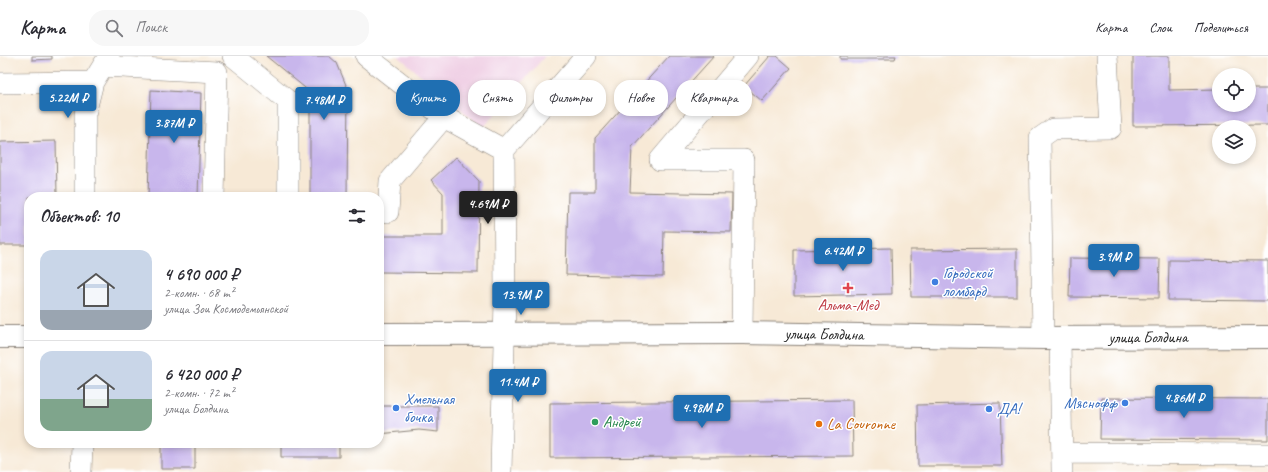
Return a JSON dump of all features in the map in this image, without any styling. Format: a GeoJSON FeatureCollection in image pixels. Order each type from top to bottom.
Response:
{"type":"FeatureCollection","features":[{"type":"Feature","properties":{"kind":"main road","name":"улица Болдина"},"geometry":{"type":"LineString","coordinates":[[384,334],[742,333],[1052,338],[1268,336]]}},
{"type":"Feature","properties":{"kind":"main road"},"geometry":{"type":"LineString","coordinates":[[0,337],[24,337]]}},
{"type":"Feature","properties":{"kind":"street"},"geometry":{"type":"LineString","coordinates":[[233,56],[288,101],[288,192]]}},
{"type":"Feature","properties":{"kind":"street"},"geometry":{"type":"LineString","coordinates":[[366,56],[444,117],[504,150]]}},
{"type":"Feature","properties":{"kind":"street"},"geometry":{"type":"LineString","coordinates":[[501,472],[504,333],[504,150],[586,56]]}},
{"type":"Feature","properties":{"kind":"street"},"geometry":{"type":"LineString","coordinates":[[742,333],[744,160],[660,160],[748,56]]}},
{"type":"Feature","properties":{"kind":"street"},"geometry":{"type":"LineString","coordinates":[[1107,56],[1111,128],[1053,129],[1040,138],[1052,338],[1062,462],[1268,454]]}},
{"type":"Feature","properties":{"kind":"street"},"geometry":{"type":"LineString","coordinates":[[0,83],[102,68],[217,72],[214,192]]}},
{"type":"Feature","properties":{"kind":"street"},"geometry":{"type":"LineString","coordinates":[[85,192],[85,114],[102,68]]}},
{"type":"Feature","properties":{"kind":"street"},"geometry":{"type":"LineString","coordinates":[[388,212],[390,181],[444,117]]}},
{"type":"Feature","properties":{"kind":"street"},"geometry":{"type":"LineString","coordinates":[[81,472],[82,448]]}},
{"type":"Feature","properties":{"kind":"shaded area"},"geometry":{"type":"Polygon","coordinates":[[[398,56],[545,56],[524,80],[468,80],[468,115],[460,109],[460,80],[426,80],[398,56]]]}},
{"type":"Feature","properties":{"kind":"shaded area"},"geometry":{"type":"Polygon","coordinates":[[[469,116],[493,116],[483,128],[469,116]]]}},
{"type":"Feature","properties":{"kind":"building"},"geometry":{"type":"Polygon","coordinates":[[[32,56],[52,56],[52,59],[32,60],[32,56]]]}},
{"type":"Feature","properties":{"kind":"building"},"geometry":{"type":"Polygon","coordinates":[[[266,56],[329,56],[337,63],[348,90],[347,192],[310,192],[310,92],[266,56]]]}},
{"type":"Feature","properties":{"kind":"building"},"geometry":{"type":"Polygon","coordinates":[[[669,56],[714,56],[692,80],[676,80],[676,98],[668,107],[668,80],[647,80],[669,56]]]}},
{"type":"Feature","properties":{"kind":"building"},"geometry":{"type":"Polygon","coordinates":[[[770,56],[777,56],[791,68],[762,101],[752,93],[752,80],[749,80],[770,56]]]}},
{"type":"Feature","properties":{"kind":"building"},"geometry":{"type":"Polygon","coordinates":[[[840,56],[896,56],[895,59],[840,59],[840,56]]]}},
{"type":"Feature","properties":{"kind":"building"},"geometry":{"type":"Polygon","coordinates":[[[1133,56],[1169,56],[1169,90],[1212,89],[1212,112],[1256,112],[1256,89],[1268,89],[1268,125],[1256,125],[1256,120],[1212,120],[1212,125],[1133,126],[1133,56]]]}},
{"type":"Feature","properties":{"kind":"building"},"geometry":{"type":"Polygon","coordinates":[[[151,90],[201,93],[198,192],[148,192],[151,90]]]}},
{"type":"Feature","properties":{"kind":"building"},"geometry":{"type":"Polygon","coordinates":[[[615,116],[660,116],[632,147],[630,192],[732,194],[731,232],[664,231],[663,277],[566,275],[568,192],[595,192],[595,138],[615,116]]]}},
{"type":"Feature","properties":{"kind":"building"},"geometry":{"type":"Polygon","coordinates":[[[56,141],[57,192],[24,192],[24,245],[0,245],[0,142],[56,141]]]}},
{"type":"Feature","properties":{"kind":"building"},"geometry":{"type":"Polygon","coordinates":[[[456,157],[479,181],[478,273],[384,272],[384,236],[443,236],[443,193],[431,180],[456,157]]]}},
{"type":"Feature","properties":{"kind":"building"},"geometry":{"type":"Polygon","coordinates":[[[891,248],[892,294],[794,296],[794,250],[891,248]]]}},
{"type":"Feature","properties":{"kind":"building"},"geometry":{"type":"Polygon","coordinates":[[[1017,249],[1017,297],[911,297],[910,250],[1017,249]]]}},
{"type":"Feature","properties":{"kind":"building"},"geometry":{"type":"Polygon","coordinates":[[[1070,258],[1160,259],[1159,298],[1069,297],[1070,258]]]}},
{"type":"Feature","properties":{"kind":"building"},"geometry":{"type":"Polygon","coordinates":[[[1169,260],[1268,261],[1268,301],[1168,300],[1169,260]]]}},
{"type":"Feature","properties":{"kind":"building"},"geometry":{"type":"Polygon","coordinates":[[[1101,398],[1268,399],[1268,440],[1100,439],[1101,398]]]}},
{"type":"Feature","properties":{"kind":"building"},"geometry":{"type":"Polygon","coordinates":[[[852,400],[853,456],[550,458],[550,403],[852,400]]]}},
{"type":"Feature","properties":{"kind":"building"},"geometry":{"type":"Polygon","coordinates":[[[1000,403],[1002,466],[918,466],[917,405],[1000,403]]]}},
{"type":"Feature","properties":{"kind":"building"},"geometry":{"type":"Polygon","coordinates":[[[384,406],[438,406],[438,432],[419,430],[384,434],[384,406]]]}},
{"type":"Feature","properties":{"kind":"building"},"geometry":{"type":"Polygon","coordinates":[[[161,448],[195,448],[195,469],[161,469],[161,448]]]}},
{"type":"Feature","properties":{"kind":"building"},"geometry":{"type":"Polygon","coordinates":[[[281,448],[339,448],[339,457],[281,457],[281,448]]]}},
{"type":"Feature","properties":{"kind":"place","name":"Городской ломбард"},"geometry":{"type":"Point","coordinates":[935,282]}},
{"type":"Feature","properties":{"kind":"place","name":"Альма-Мед"},"geometry":{"type":"Point","coordinates":[848,288]}},
{"type":"Feature","properties":{"kind":"place","name":"Мяснофф"},"geometry":{"type":"Point","coordinates":[1125,403]}},
{"type":"Feature","properties":{"kind":"place","name":"Хмельная бочка"},"geometry":{"type":"Point","coordinates":[396,408]}},
{"type":"Feature","properties":{"kind":"place","name":"ДА!"},"geometry":{"type":"Point","coordinates":[989,409]}},
{"type":"Feature","properties":{"kind":"place","name":"Андрей"},"geometry":{"type":"Point","coordinates":[595,422]}},
{"type":"Feature","properties":{"kind":"place","name":"La Couronne"},"geometry":{"type":"Point","coordinates":[819,424]}}]}
